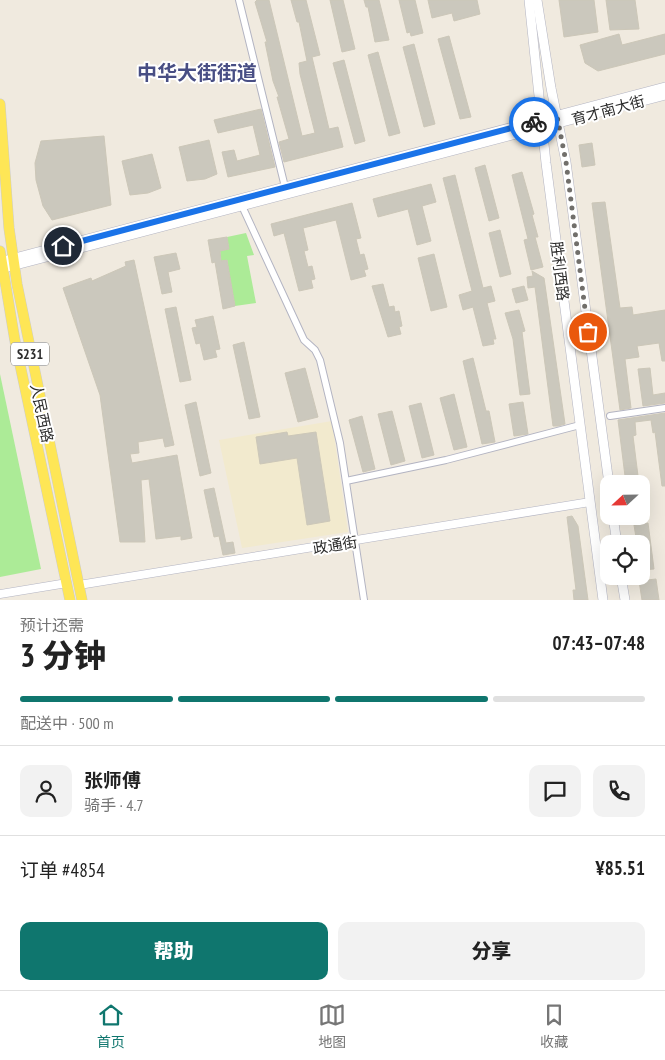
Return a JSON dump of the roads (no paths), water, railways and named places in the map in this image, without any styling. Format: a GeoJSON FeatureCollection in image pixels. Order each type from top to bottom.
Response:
{"type":"FeatureCollection","features":[{"type":"Feature","properties":{"kind":"main road","name":"胜利西路"},"geometry":{"type":"LineString","coordinates":[[529,0],[542,123],[603,600]]}},
{"type":"Feature","properties":{"kind":"main road","name":"胜利西路"},"geometry":{"type":"LineString","coordinates":[[537,0],[566,162],[608,475]]}},
{"type":"Feature","properties":{"kind":"main road","name":"育才南大街"},"geometry":{"type":"LineString","coordinates":[[558,119],[665,88]]}},
{"type":"Feature","properties":{"kind":"main road","name":"育才南大街"},"geometry":{"type":"LineString","coordinates":[[13,262],[285,187],[558,119],[665,95]]}},
{"type":"Feature","properties":{"kind":"main road","name":"人民西路"},"geometry":{"type":"LineString","coordinates":[[0,104],[13,262],[29,348],[82,600]]}},
{"type":"Feature","properties":{"kind":"main road","name":"育才南大街"},"geometry":{"type":"LineString","coordinates":[[1,262],[13,262],[242,206],[542,123]]}},
{"type":"Feature","properties":{"kind":"main road","name":"人民西路"},"geometry":{"type":"LineString","coordinates":[[1,262],[15,341],[70,600]]}},
{"type":"Feature","properties":{"kind":"main road"},"geometry":{"type":"LineString","coordinates":[[622,585],[625,600]]}},
{"type":"Feature","properties":{"kind":"street"},"geometry":{"type":"LineString","coordinates":[[239,0],[285,187]]}},
{"type":"Feature","properties":{"kind":"street"},"geometry":{"type":"LineString","coordinates":[[242,206],[304,340],[315,350],[320,360],[331,397],[364,600]]}},
{"type":"Feature","properties":{"kind":"street"},"geometry":{"type":"LineString","coordinates":[[610,416],[665,408]]}},
{"type":"Feature","properties":{"kind":"street"},"geometry":{"type":"LineString","coordinates":[[346,481],[446,460],[580,425]]}},
{"type":"Feature","properties":{"kind":"street","name":"政通街"},"geometry":{"type":"LineString","coordinates":[[79,585],[590,502]]}},
{"type":"Feature","properties":{"kind":"street"},"geometry":{"type":"LineString","coordinates":[[0,594],[67,583]]}},
{"type":"Feature","properties":{"kind":"district","name":"中华大街街道"},"geometry":{"type":"Point","coordinates":[197,73]}}]}
